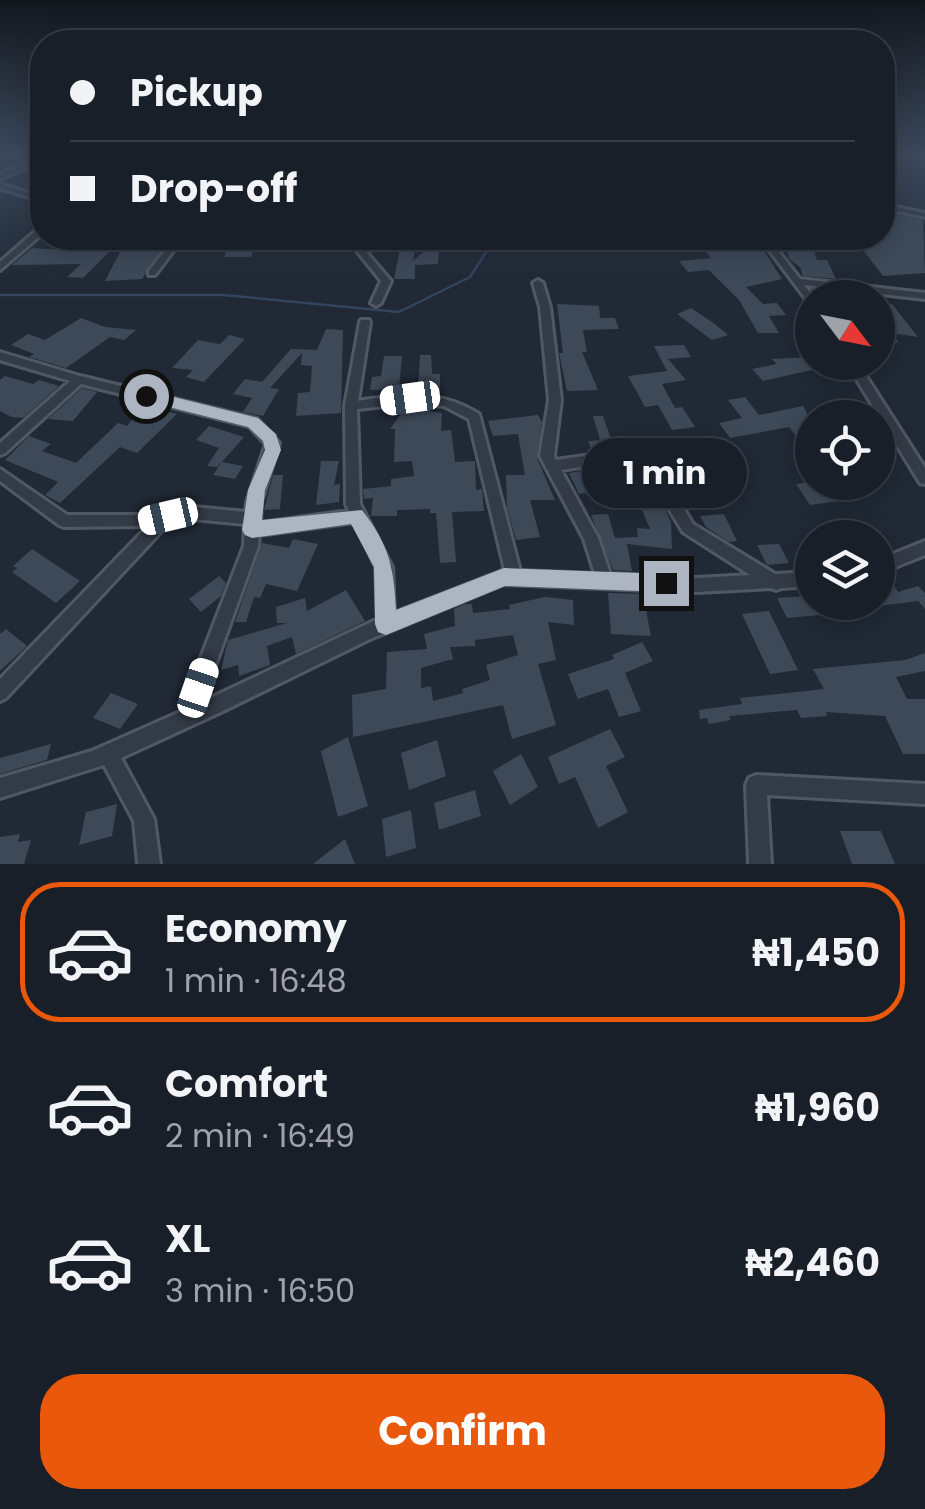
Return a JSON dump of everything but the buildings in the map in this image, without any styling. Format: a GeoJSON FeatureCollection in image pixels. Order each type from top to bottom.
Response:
{"type":"FeatureCollection","features":[{"type":"Feature","properties":{"kind":"street"},"geometry":{"type":"LineString","coordinates":[[895,209],[925,215]]}},
{"type":"Feature","properties":{"kind":"street"},"geometry":{"type":"LineString","coordinates":[[0,266],[30,240]]}},
{"type":"Feature","properties":{"kind":"street"},"geometry":{"type":"LineString","coordinates":[[152,272],[169,250]]}},
{"type":"Feature","properties":{"kind":"street"},"geometry":{"type":"LineString","coordinates":[[364,250],[386,281],[376,303]]}},
{"type":"Feature","properties":{"kind":"street"},"geometry":{"type":"LineString","coordinates":[[773,250],[796,280]]}},
{"type":"Feature","properties":{"kind":"street"},"geometry":{"type":"LineString","coordinates":[[538,283],[555,400],[546,444],[552,466],[591,538],[604,579]]}},
{"type":"Feature","properties":{"kind":"street"},"geometry":{"type":"LineString","coordinates":[[895,292],[925,296]]}},
{"type":"Feature","properties":{"kind":"street"},"geometry":{"type":"LineString","coordinates":[[365,322],[350,406],[356,516],[371,536],[384,567],[386,624]]}},
{"type":"Feature","properties":{"kind":"street"},"geometry":{"type":"LineString","coordinates":[[0,356],[79,380],[253,422],[273,443],[256,490],[250,546],[188,719]]}},
{"type":"Feature","properties":{"kind":"street"},"geometry":{"type":"LineString","coordinates":[[0,450],[79,380]]}},
{"type":"Feature","properties":{"kind":"street"},"geometry":{"type":"LineString","coordinates":[[862,380],[925,478]]}},
{"type":"Feature","properties":{"kind":"street"},"geometry":{"type":"LineString","coordinates":[[350,406],[429,399],[459,405],[475,417],[514,576]]}},
{"type":"Feature","properties":{"kind":"street"},"geometry":{"type":"LineString","coordinates":[[552,466],[640,453],[650,455],[662,485],[688,528],[776,583]]}},
{"type":"Feature","properties":{"kind":"street"},"geometry":{"type":"LineString","coordinates":[[4,481],[64,521],[142,521],[184,512],[252,524],[356,516]]}},
{"type":"Feature","properties":{"kind":"street"},"geometry":{"type":"LineString","coordinates":[[0,692],[168,516]]}},
{"type":"Feature","properties":{"kind":"street"},"geometry":{"type":"LineString","coordinates":[[895,560],[925,548]]}},
{"type":"Feature","properties":{"kind":"street"},"geometry":{"type":"LineString","coordinates":[[0,788],[108,754],[480,584],[514,576],[696,585],[795,581]]}},
{"type":"Feature","properties":{"kind":"street"},"geometry":{"type":"LineString","coordinates":[[108,754],[144,819],[149,864]]}},
{"type":"Feature","properties":{"kind":"street"},"geometry":{"type":"LineString","coordinates":[[760,864],[756,784],[925,794]]}},
{"type":"Feature","properties":{"kind":"waterway"},"geometry":{"type":"LineString","coordinates":[[0,295],[224,295],[399,312],[470,277],[487,250]]}},
{"type":"Feature","properties":{"kind":"route"},"geometry":{"type":"LineString","coordinates":[[146,396],[253,422],[270,438],[273,450],[256,490],[252,530],[356,516],[371,536],[384,567],[386,624],[504,577],[666,583]]}}]}
